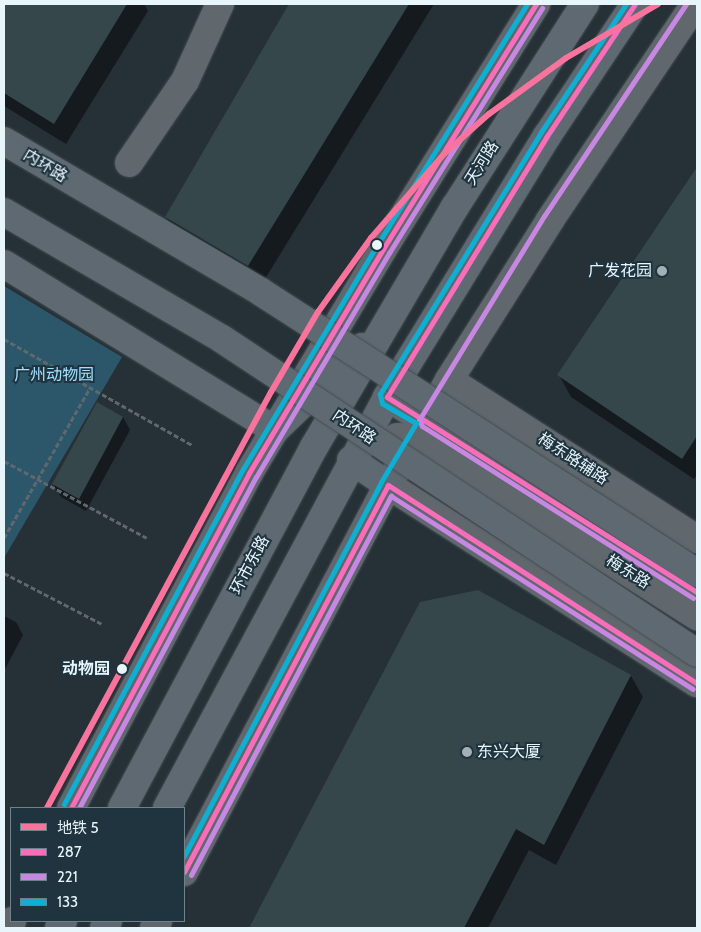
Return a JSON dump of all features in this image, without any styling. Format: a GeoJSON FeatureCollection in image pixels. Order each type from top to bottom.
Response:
{"type":"FeatureCollection","features":[{"type":"Feature","properties":{"kind":"highway","name":"天河路"},"geometry":{"type":"LineString","coordinates":[[384,325],[515,109],[585,4]]}},
{"type":"Feature","properties":{"kind":"highway"},"geometry":{"type":"LineString","coordinates":[[168,807],[351,460],[387,396],[547,136],[635,4]]}},
{"type":"Feature","properties":{"kind":"highway","name":"内环路"},"geometry":{"type":"LineString","coordinates":[[4,141],[261,292],[697,573]]}},
{"type":"Feature","properties":{"kind":"highway","name":"内环路"},"geometry":{"type":"LineString","coordinates":[[4,212],[222,339],[697,653]]}},
{"type":"Feature","properties":{"kind":"highway"},"geometry":{"type":"LineString","coordinates":[[4,264],[275,430],[384,325]]}},
{"type":"Feature","properties":{"kind":"highway","name":"环市东路"},"geometry":{"type":"LineString","coordinates":[[123,807],[314,447],[384,325]]}},
{"type":"Feature","properties":{"kind":"highway"},"geometry":{"type":"LineString","coordinates":[[351,460],[388,485]]}},
{"type":"Feature","properties":{"kind":"main road"},"geometry":{"type":"LineString","coordinates":[[129,163],[185,81],[220,4]]}},
{"type":"Feature","properties":{"kind":"main road"},"geometry":{"type":"LineString","coordinates":[[72,807],[184,594],[275,430],[404,214],[536,4]]}},
{"type":"Feature","properties":{"kind":"main road"},"geometry":{"type":"LineString","coordinates":[[185,870],[388,485],[449,380],[550,220],[695,4]]}},
{"type":"Feature","properties":{"kind":"main road","name":"梅东路辅路"},"geometry":{"type":"LineString","coordinates":[[449,380],[697,539]]}},
{"type":"Feature","properties":{"kind":"main road","name":"梅东路"},"geometry":{"type":"LineString","coordinates":[[387,396],[421,429],[697,616]]}},
{"type":"Feature","properties":{"kind":"main road"},"geometry":{"type":"LineString","coordinates":[[351,460],[394,437],[421,429]]}},
{"type":"Feature","properties":{"kind":"main road","name":"梅东路"},"geometry":{"type":"LineString","coordinates":[[421,429],[697,592]]}},
{"type":"Feature","properties":{"kind":"main road"},"geometry":{"type":"LineString","coordinates":[[388,485],[697,683]]}},
{"type":"Feature","properties":{"kind":"path"},"geometry":{"type":"LineString","coordinates":[[4,339],[192,445]]}},
{"type":"Feature","properties":{"kind":"path"},"geometry":{"type":"LineString","coordinates":[[4,538],[90,388]]}},
{"type":"Feature","properties":{"kind":"path"},"geometry":{"type":"LineString","coordinates":[[4,461],[147,538]]}},
{"type":"Feature","properties":{"kind":"path"},"geometry":{"type":"LineString","coordinates":[[4,572],[102,624]]}},
{"type":"Feature","properties":{"kind":"green space","name":"广州动物园"},"geometry":{"type":"Polygon","coordinates":[[[4,286],[122,357],[4,558],[4,286]]]}},
{"type":"Feature","properties":{"kind":"building"},"geometry":{"type":"Polygon","coordinates":[[[4,4],[127,4],[54,124],[4,93],[4,4]]]}},
{"type":"Feature","properties":{"kind":"building"},"geometry":{"type":"Polygon","coordinates":[[[289,4],[409,4],[248,266],[165,217],[289,4]]]}},
{"type":"Feature","properties":{"kind":"building","name":"广发花园"},"geometry":{"type":"Polygon","coordinates":[[[697,167],[697,436],[682,459],[557,375],[697,167]]]}},
{"type":"Feature","properties":{"kind":"building"},"geometry":{"type":"Polygon","coordinates":[[[97,402],[123,417],[79,499],[52,484],[97,402]]]}},
{"type":"Feature","properties":{"kind":"building","name":"东兴大厦"},"geometry":{"type":"Polygon","coordinates":[[[478,590],[631,675],[544,845],[516,829],[464,928],[249,928],[420,602],[478,590]]]}},
{"type":"Feature","properties":{"kind":"metro line","name":"5"},"geometry":{"type":"LineString","coordinates":[[48,807],[271,392],[318,312],[371,238],[445,153],[489,114],[566,58],[658,4]]}},
{"type":"Feature","properties":{"kind":"transit line","name":"133"},"geometry":{"type":"LineString","coordinates":[[64,804],[243,469],[377,245],[527,4]]}},
{"type":"Feature","properties":{"kind":"transit line","name":"287"},"geometry":{"type":"LineString","coordinates":[[72,807],[249,473],[383,249],[536,4]]}},
{"type":"Feature","properties":{"kind":"transit line","name":"133"},"geometry":{"type":"LineString","coordinates":[[185,854],[381,482],[416,423],[382,403],[380,394],[541,132],[626,4]]}},
{"type":"Feature","properties":{"kind":"transit line","name":"287"},"geometry":{"type":"LineString","coordinates":[[635,4],[547,136],[387,397],[697,592]]}},
{"type":"Feature","properties":{"kind":"transit line","name":"221"},"geometry":{"type":"LineString","coordinates":[[686,4],[544,216],[419,420],[422,426],[693,598]]}},
{"type":"Feature","properties":{"kind":"transit line","name":"221"},"geometry":{"type":"LineString","coordinates":[[80,807],[256,477],[389,253],[542,8]]}},
{"type":"Feature","properties":{"kind":"transit line","name":"287"},"geometry":{"type":"LineString","coordinates":[[185,870],[388,485],[697,683]]}},
{"type":"Feature","properties":{"kind":"transit line","name":"221"},"geometry":{"type":"LineString","coordinates":[[191,875],[391,496],[693,689]]}},
{"type":"Feature","properties":{"kind":"place","name":"广发花园"},"geometry":{"type":"Point","coordinates":[662,271]}},
{"type":"Feature","properties":{"kind":"place","name":"动物园"},"geometry":{"type":"Point","coordinates":[122,669]}},
{"type":"Feature","properties":{"kind":"place","name":"东兴大厦"},"geometry":{"type":"Point","coordinates":[467,752]}}]}
